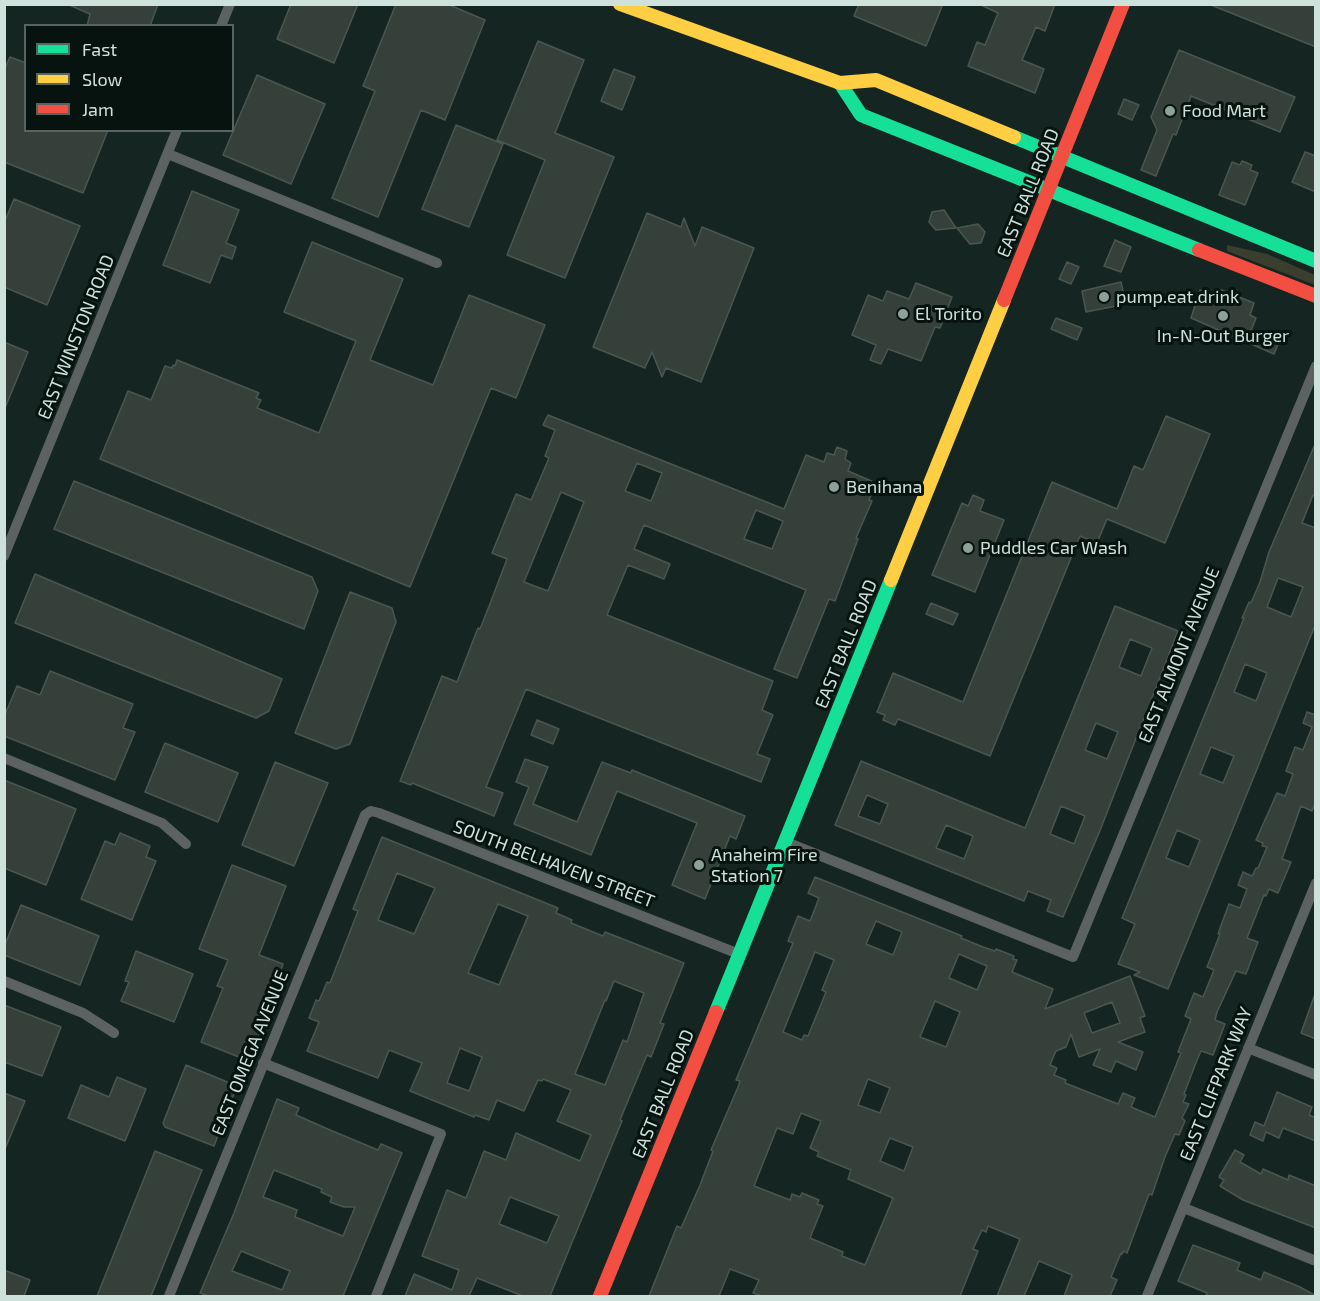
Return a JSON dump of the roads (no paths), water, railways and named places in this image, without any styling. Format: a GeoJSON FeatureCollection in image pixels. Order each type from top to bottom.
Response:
{"type":"FeatureCollection","features":[{"type":"Feature","properties":{"kind":"main road"},"geometry":{"type":"LineString","coordinates":[[620,4],[840,83],[876,80],[1316,261]]}},
{"type":"Feature","properties":{"kind":"main road","name":"EAST BALL ROAD"},"geometry":{"type":"LineString","coordinates":[[600,1296],[786,842],[1123,4]]}},
{"type":"Feature","properties":{"kind":"main road"},"geometry":{"type":"LineString","coordinates":[[840,83],[861,115],[1316,296]]}},
{"type":"Feature","properties":{"kind":"street"},"geometry":{"type":"LineString","coordinates":[[222,24],[230,4]]}},
{"type":"Feature","properties":{"kind":"street","name":"EAST WINSTON ROAD"},"geometry":{"type":"LineString","coordinates":[[4,556],[176,132]]}},
{"type":"Feature","properties":{"kind":"street"},"geometry":{"type":"LineString","coordinates":[[168,154],[437,262]]}},
{"type":"Feature","properties":{"kind":"street","name":"EAST ALMONT AVENUE"},"geometry":{"type":"LineString","coordinates":[[786,842],[1073,957],[1316,366]]}},
{"type":"Feature","properties":{"kind":"street"},"geometry":{"type":"LineString","coordinates":[[4,758],[162,823],[186,844]]}},
{"type":"Feature","properties":{"kind":"street","name":"SOUTH BELHAVEN STREET"},"geometry":{"type":"LineString","coordinates":[[361,823],[365,815],[371,811],[379,813],[739,954]]}},
{"type":"Feature","properties":{"kind":"street","name":"EAST OMEGA AVENUE"},"geometry":{"type":"LineString","coordinates":[[169,1296],[361,823]]}},
{"type":"Feature","properties":{"kind":"street","name":"EAST CLIFPARK WAY"},"geometry":{"type":"LineString","coordinates":[[1147,1296],[1316,883]]}},
{"type":"Feature","properties":{"kind":"street"},"geometry":{"type":"LineString","coordinates":[[4,981],[82,1013],[114,1033]]}},
{"type":"Feature","properties":{"kind":"street"},"geometry":{"type":"LineString","coordinates":[[1248,1048],[1316,1075]]}},
{"type":"Feature","properties":{"kind":"street"},"geometry":{"type":"LineString","coordinates":[[264,1063],[441,1134],[376,1296]]}},
{"type":"Feature","properties":{"kind":"street"},"geometry":{"type":"LineString","coordinates":[[1184,1208],[1316,1261]]}},
{"type":"Feature","properties":{"kind":"place","name":"Food Mart"},"geometry":{"type":"Point","coordinates":[1170,111]}},
{"type":"Feature","properties":{"kind":"place","name":"pump.eat.drink"},"geometry":{"type":"Point","coordinates":[1104,297]}},
{"type":"Feature","properties":{"kind":"place","name":"El Torito"},"geometry":{"type":"Point","coordinates":[903,314]}},
{"type":"Feature","properties":{"kind":"place","name":"In-N-Out Burger"},"geometry":{"type":"Point","coordinates":[1223,316]}},
{"type":"Feature","properties":{"kind":"place","name":"Benihana"},"geometry":{"type":"Point","coordinates":[834,487]}},
{"type":"Feature","properties":{"kind":"place","name":"Puddles Car Wash"},"geometry":{"type":"Point","coordinates":[968,548]}},
{"type":"Feature","properties":{"kind":"place","name":"Anaheim Fire Station 7"},"geometry":{"type":"Point","coordinates":[699,865]}}]}
